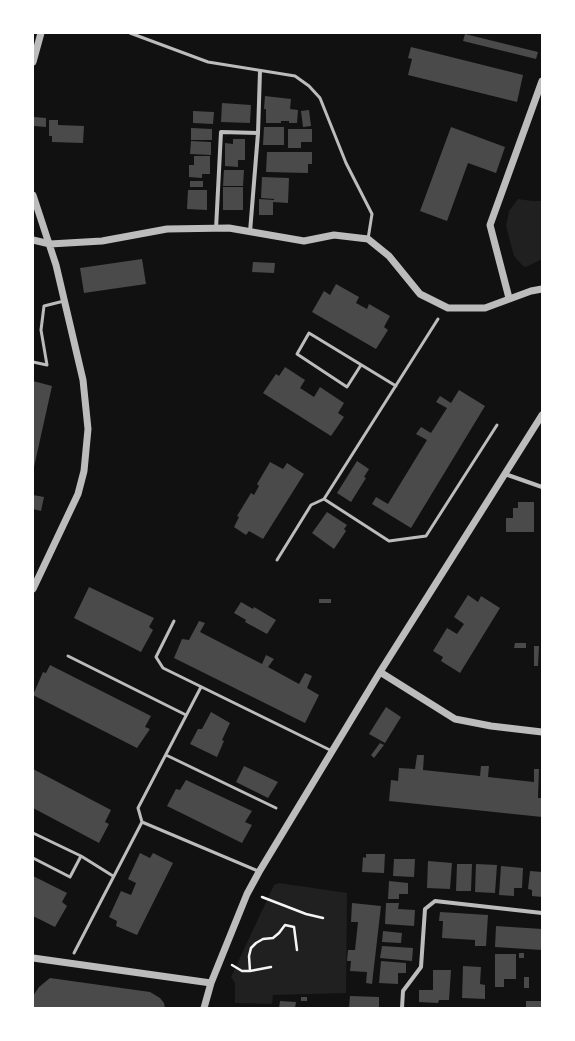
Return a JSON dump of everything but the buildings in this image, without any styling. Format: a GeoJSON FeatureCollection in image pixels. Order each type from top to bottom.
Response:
{"type":"FeatureCollection","features":[{"type":"Feature","properties":{"kind":"street"},"geometry":{"type":"LineString","coordinates":[[33,62],[41,33]]}},
{"type":"Feature","properties":{"kind":"street"},"geometry":{"type":"LineString","coordinates":[[250,232],[258,133],[260,71]]}},
{"type":"Feature","properties":{"kind":"street"},"geometry":{"type":"LineString","coordinates":[[509,298],[490,225],[542,81]]}},
{"type":"Feature","properties":{"kind":"street"},"geometry":{"type":"LineString","coordinates":[[216,229],[221,132],[258,133]]}},
{"type":"Feature","properties":{"kind":"street"},"geometry":{"type":"LineString","coordinates":[[33,195],[50,244],[83,380],[88,429],[84,471],[78,494],[33,589]]}},
{"type":"Feature","properties":{"kind":"street"},"geometry":{"type":"LineString","coordinates":[[33,240],[50,244],[102,241],[167,229],[229,228],[304,241],[334,235],[368,239],[389,256],[420,294],[448,308],[485,308],[531,290],[542,289]]}},
{"type":"Feature","properties":{"kind":"street"},"geometry":{"type":"LineString","coordinates":[[204,1008],[211,983],[247,894],[380,672],[542,415]]}},
{"type":"Feature","properties":{"kind":"street"},"geometry":{"type":"LineString","coordinates":[[505,474],[542,487]]}},
{"type":"Feature","properties":{"kind":"street"},"geometry":{"type":"LineString","coordinates":[[380,672],[455,719],[491,726],[542,732]]}},
{"type":"Feature","properties":{"kind":"street"},"geometry":{"type":"LineString","coordinates":[[402,1008],[403,991],[421,967],[424,909],[435,901],[542,913]]}},
{"type":"Feature","properties":{"kind":"street"},"geometry":{"type":"LineString","coordinates":[[33,958],[211,983]]}},
{"type":"Feature","properties":{"kind":"lane"},"geometry":{"type":"LineString","coordinates":[[130,33],[208,62],[295,76],[309,86],[320,98],[346,162],[372,214],[368,239]]}},
{"type":"Feature","properties":{"kind":"lane"},"geometry":{"type":"LineString","coordinates":[[33,362],[47,365],[41,330],[44,306],[64,301]]}},
{"type":"Feature","properties":{"kind":"lane"},"geometry":{"type":"LineString","coordinates":[[277,560],[311,505],[324,499],[438,319]]}},
{"type":"Feature","properties":{"kind":"lane"},"geometry":{"type":"LineString","coordinates":[[361,365],[347,387],[297,354],[309,333],[396,386]]}},
{"type":"Feature","properties":{"kind":"lane"},"geometry":{"type":"LineString","coordinates":[[324,499],[389,541],[426,536],[497,425]]}},
{"type":"Feature","properties":{"kind":"lane"},"geometry":{"type":"LineString","coordinates":[[174,621],[156,657],[163,668],[332,751]]}},
{"type":"Feature","properties":{"kind":"lane"},"geometry":{"type":"LineString","coordinates":[[68,656],[186,715]]}},
{"type":"Feature","properties":{"kind":"lane"},"geometry":{"type":"LineString","coordinates":[[74,953],[142,822],[138,808],[200,687]]}},
{"type":"Feature","properties":{"kind":"lane"},"geometry":{"type":"LineString","coordinates":[[166,754],[276,808]]}},
{"type":"Feature","properties":{"kind":"lane"},"geometry":{"type":"LineString","coordinates":[[142,822],[260,872]]}},
{"type":"Feature","properties":{"kind":"lane"},"geometry":{"type":"LineString","coordinates":[[33,832],[81,856],[113,876]]}},
{"type":"Feature","properties":{"kind":"lane"},"geometry":{"type":"LineString","coordinates":[[33,858],[70,877],[81,856]]}},
{"type":"Feature","properties":{"kind":"path"},"geometry":{"type":"LineString","coordinates":[[262,897],[306,914],[323,918]]}},
{"type":"Feature","properties":{"kind":"path"},"geometry":{"type":"LineString","coordinates":[[250,972],[249,956],[251,948],[256,942],[263,939],[272,938],[279,933],[284,925],[294,927],[297,950]]}},
{"type":"Feature","properties":{"kind":"path"},"geometry":{"type":"LineString","coordinates":[[231,964],[242,971],[250,972],[271,967]]}},
{"type":"Feature","properties":{"kind":"shaded area"},"geometry":{"type":"Polygon","coordinates":[[[518,199],[542,201],[542,259],[526,267],[523,266],[514,256],[506,226],[509,211],[518,199]]]}},
{"type":"Feature","properties":{"kind":"shaded area"},"geometry":{"type":"Polygon","coordinates":[[[279,883],[347,893],[346,993],[273,995],[272,1004],[235,1003],[235,983],[231,977],[274,885],[279,883]]]}}]}
